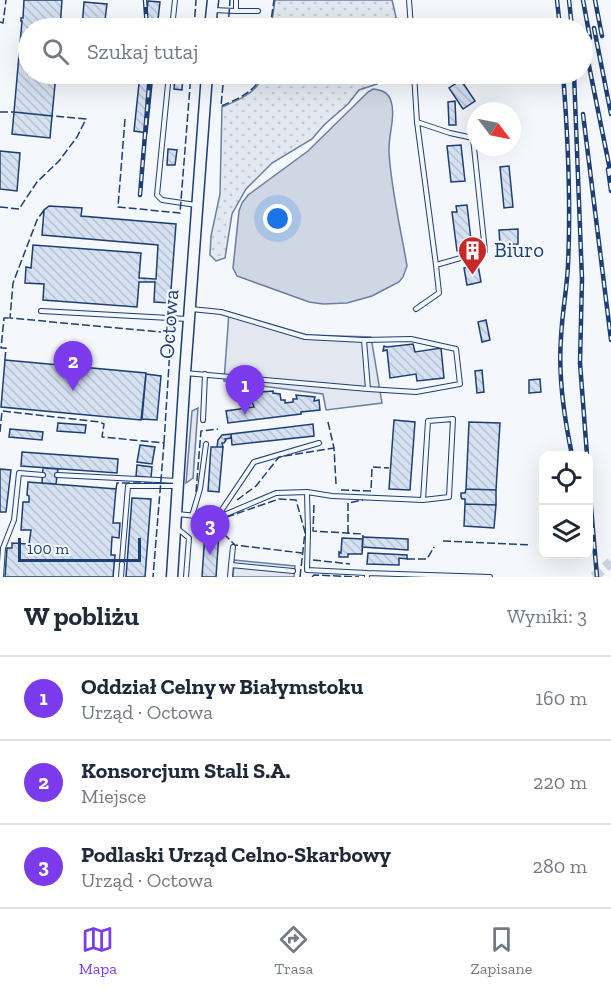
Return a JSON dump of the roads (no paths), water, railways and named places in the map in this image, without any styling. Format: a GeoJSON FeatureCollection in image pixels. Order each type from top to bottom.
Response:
{"type":"FeatureCollection","features":[{"type":"Feature","properties":{"kind":"street","name":"Octowa"},"geometry":{"type":"LineString","coordinates":[[172,577],[184,373],[206,84]]}},
{"type":"Feature","properties":{"kind":"lane"},"geometry":{"type":"LineString","coordinates":[[173,18],[175,0]]}},
{"type":"Feature","properties":{"kind":"lane"},"geometry":{"type":"LineString","coordinates":[[236,0],[236,11]]}},
{"type":"Feature","properties":{"kind":"lane"},"geometry":{"type":"LineString","coordinates":[[409,0],[410,18]]}},
{"type":"Feature","properties":{"kind":"lane"},"geometry":{"type":"LineString","coordinates":[[212,5],[236,11],[258,11]]}},
{"type":"Feature","properties":{"kind":"lane"},"geometry":{"type":"LineString","coordinates":[[168,84],[157,195],[162,200],[197,206]]}},
{"type":"Feature","properties":{"kind":"lane"},"geometry":{"type":"LineString","coordinates":[[415,84],[417,122],[439,293],[416,309]]}},
{"type":"Feature","properties":{"kind":"lane"},"geometry":{"type":"LineString","coordinates":[[417,122],[473,138],[485,251],[436,265]]}},
{"type":"Feature","properties":{"kind":"lane"},"geometry":{"type":"LineString","coordinates":[[41,311],[189,314],[221,312],[305,337],[364,340],[411,339],[456,349],[460,384],[416,392],[184,373]]}},
{"type":"Feature","properties":{"kind":"lane"},"geometry":{"type":"LineString","coordinates":[[364,340],[368,389]]}},
{"type":"Feature","properties":{"kind":"lane"},"geometry":{"type":"LineString","coordinates":[[203,420],[205,374]]}},
{"type":"Feature","properties":{"kind":"lane"},"geometry":{"type":"LineString","coordinates":[[186,577],[189,538],[175,520],[192,516],[217,518],[276,494],[307,492],[332,496],[423,500],[449,497],[453,419],[428,421],[423,500]]}},
{"type":"Feature","properties":{"kind":"lane"},"geometry":{"type":"LineString","coordinates":[[217,518],[254,462],[318,443]]}},
{"type":"Feature","properties":{"kind":"lane"},"geometry":{"type":"LineString","coordinates":[[192,516],[200,489],[206,444]]}},
{"type":"Feature","properties":{"kind":"lane"},"geometry":{"type":"LineString","coordinates":[[1,577],[3,548],[14,520],[19,473],[43,475]]}},
{"type":"Feature","properties":{"kind":"lane"},"geometry":{"type":"LineString","coordinates":[[57,475],[178,483]]}},
{"type":"Feature","properties":{"kind":"lane"},"geometry":{"type":"LineString","coordinates":[[121,577],[128,486],[178,483]]}},
{"type":"Feature","properties":{"kind":"lane"},"geometry":{"type":"LineString","coordinates":[[307,492],[308,570],[367,575],[490,577]]}},
{"type":"Feature","properties":{"kind":"lane"},"geometry":{"type":"LineString","coordinates":[[230,577],[233,547]]}},
{"type":"Feature","properties":{"kind":"lane"},"geometry":{"type":"LineString","coordinates":[[231,564],[293,571]]}},
{"type":"Feature","properties":{"kind":"tunnel"},"geometry":{"type":"LineString","coordinates":[[594,577],[611,562]]}},
{"type":"Feature","properties":{"kind":"railway"},"geometry":{"type":"LineString","coordinates":[[145,0],[146,18]]}},
{"type":"Feature","properties":{"kind":"railway"},"geometry":{"type":"LineString","coordinates":[[557,0],[559,18]]}},
{"type":"Feature","properties":{"kind":"railway"},"geometry":{"type":"LineString","coordinates":[[569,0],[571,18]]}},
{"type":"Feature","properties":{"kind":"railway"},"geometry":{"type":"LineString","coordinates":[[583,0],[586,18]]}},
{"type":"Feature","properties":{"kind":"railway"},"geometry":{"type":"LineString","coordinates":[[595,0],[602,36]]}},
{"type":"Feature","properties":{"kind":"railway"},"geometry":{"type":"LineString","coordinates":[[594,28],[611,114]]}},
{"type":"Feature","properties":{"kind":"railway"},"geometry":{"type":"LineString","coordinates":[[140,195],[149,84]]}},
{"type":"Feature","properties":{"kind":"railway"},"geometry":{"type":"LineString","coordinates":[[564,84],[568,145],[569,217],[568,265],[560,367],[564,412],[571,451]]}},
{"type":"Feature","properties":{"kind":"railway"},"geometry":{"type":"LineString","coordinates":[[574,84],[582,279],[580,363],[587,451]]}},
{"type":"Feature","properties":{"kind":"railway"},"geometry":{"type":"LineString","coordinates":[[593,84],[611,175]]}},
{"type":"Feature","properties":{"kind":"railway"},"geometry":{"type":"LineString","coordinates":[[583,114],[611,340]]}},
{"type":"Feature","properties":{"kind":"railway"},"geometry":{"type":"LineString","coordinates":[[608,169],[611,191]]}},
{"type":"Feature","properties":{"kind":"railway"},"geometry":{"type":"LineString","coordinates":[[591,505],[597,577]]}},
{"type":"Feature","properties":{"kind":"place","name":"Biuro"},"geometry":{"type":"Point","coordinates":[473,276]}},
{"type":"Feature","properties":{"kind":"place","name":"Konsorcjum Stali S.A."},"geometry":{"type":"Point","coordinates":[73,391]}},
{"type":"Feature","properties":{"kind":"place","name":"Oddział Celny w Białymstoku"},"geometry":{"type":"Point","coordinates":[245,415]}},
{"type":"Feature","properties":{"kind":"place","name":"Podlaski Urząd Celno-Skarbowy"},"geometry":{"type":"Point","coordinates":[210,555]}}]}
